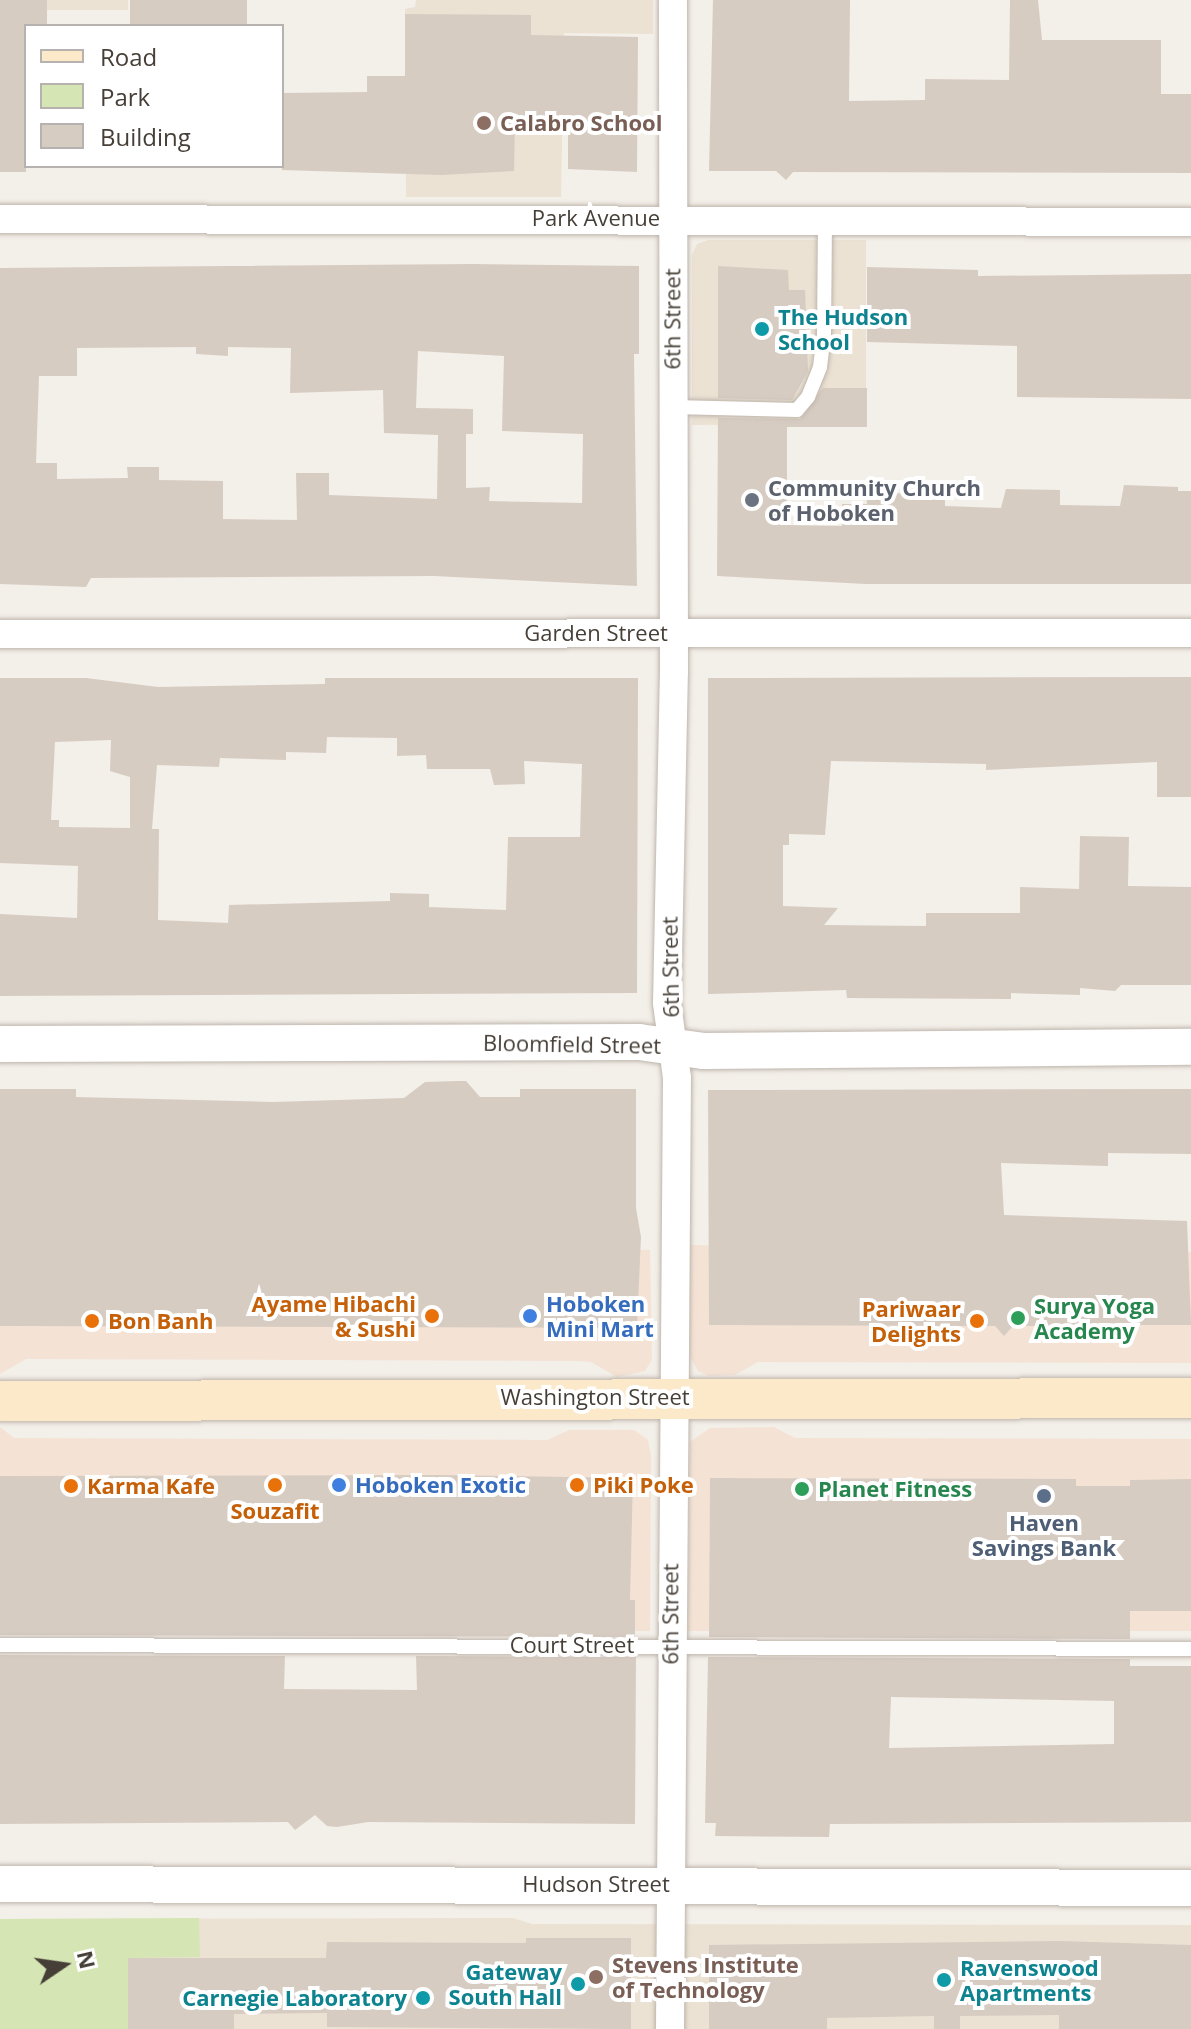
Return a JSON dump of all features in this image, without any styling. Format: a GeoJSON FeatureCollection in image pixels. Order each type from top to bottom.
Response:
{"type":"FeatureCollection","features":[{"type":"Feature","properties":{"kind":"main road","name":"Washington Street"},"geometry":{"type":"LineString","coordinates":[[0,1401],[1191,1398]]}},
{"type":"Feature","properties":{"kind":"street","name":"6th Street"},"geometry":{"type":"LineString","coordinates":[[670,2029],[673,1046],[667,1003],[674,633],[673,0]]}},
{"type":"Feature","properties":{"kind":"street","name":"Park Avenue"},"geometry":{"type":"LineString","coordinates":[[0,219],[671,217],[1191,222]]}},
{"type":"Feature","properties":{"kind":"street","name":"Garden Street"},"geometry":{"type":"LineString","coordinates":[[0,634],[1191,633]]}},
{"type":"Feature","properties":{"kind":"street","name":"Bloomfield Street"},"geometry":{"type":"LineString","coordinates":[[0,1044],[639,1042],[704,1051],[1191,1047]]}},
{"type":"Feature","properties":{"kind":"street","name":"Hudson Street"},"geometry":{"type":"LineString","coordinates":[[0,1884],[1191,1888]]}},
{"type":"Feature","properties":{"kind":"lane"},"geometry":{"type":"LineString","coordinates":[[673,407],[797,410],[808,397],[820,367],[824,335],[825,219]]}},
{"type":"Feature","properties":{"kind":"lane","name":"Court Street"},"geometry":{"type":"LineString","coordinates":[[0,1645],[1191,1649]]}},
{"type":"Feature","properties":{"kind":"shaded area"},"geometry":{"type":"Polygon","coordinates":[[[0,0],[128,0],[128,10],[0,10],[0,0]]]}},
{"type":"Feature","properties":{"kind":"shaded area","name":"Calabro School"},"geometry":{"type":"Polygon","coordinates":[[[416,0],[653,0],[653,34],[564,33],[561,197],[406,197],[405,9],[415,7],[416,0]]]}},
{"type":"Feature","properties":{"kind":"shaded area"},"geometry":{"type":"Polygon","coordinates":[[[708,240],[866,240],[866,424],[692,425],[692,255],[697,244],[708,240]]]}},
{"type":"Feature","properties":{"kind":"shaded area"},"geometry":{"type":"Polygon","coordinates":[[[688,1245],[1191,1252],[1191,1363],[758,1362],[735,1375],[709,1376],[698,1371],[690,1356],[688,1245]]]}},
{"type":"Feature","properties":{"kind":"shaded area"},"geometry":{"type":"Polygon","coordinates":[[[0,1247],[650,1250],[652,1360],[645,1371],[617,1377],[591,1362],[577,1361],[26,1359],[0,1374],[0,1247]]]}},
{"type":"Feature","properties":{"kind":"shaded area"},"geometry":{"type":"Polygon","coordinates":[[[0,1427],[14,1438],[547,1440],[569,1430],[634,1430],[648,1440],[651,1456],[650,1631],[0,1634],[0,1427]]]}},
{"type":"Feature","properties":{"kind":"shaded area"},"geometry":{"type":"Polygon","coordinates":[[[774,1427],[795,1438],[1191,1439],[1191,1631],[688,1631],[690,1442],[710,1428],[774,1427]]]}},
{"type":"Feature","properties":{"kind":"shaded area","name":"Stevens Institute of Technology"},"geometry":{"type":"Polygon","coordinates":[[[513,1918],[532,1924],[1191,1925],[1191,2029],[0,2029],[0,1919],[513,1918]]]}},
{"type":"Feature","properties":{"kind":"green space"},"geometry":{"type":"Polygon","coordinates":[[[199,1918],[200,1957],[128,1958],[128,2029],[0,2029],[0,1919],[199,1918]]]}},
{"type":"Feature","properties":{"kind":"building"},"geometry":{"type":"Polygon","coordinates":[[[0,0],[47,0],[47,24],[24,24],[26,172],[0,172],[0,0]]]}},
{"type":"Feature","properties":{"kind":"building"},"geometry":{"type":"Polygon","coordinates":[[[130,0],[247,0],[247,24],[130,24],[130,0]]]}},
{"type":"Feature","properties":{"kind":"building"},"geometry":{"type":"Polygon","coordinates":[[[713,0],[850,0],[849,101],[925,100],[925,79],[1009,80],[1010,0],[1038,0],[1042,40],[1161,40],[1161,94],[1191,94],[1191,173],[793,172],[786,180],[776,171],[709,171],[713,0]]]}},
{"type":"Feature","properties":{"kind":"building"},"geometry":{"type":"Polygon","coordinates":[[[405,14],[531,15],[531,35],[638,37],[637,172],[568,169],[568,124],[515,123],[514,171],[441,175],[282,170],[284,93],[367,92],[367,76],[405,76],[405,14]]]}},
{"type":"Feature","properties":{"kind":"building"},"geometry":{"type":"Polygon","coordinates":[[[474,264],[639,266],[639,354],[634,354],[637,586],[434,576],[91,578],[86,587],[0,584],[0,268],[474,264]],[[196,347],[77,348],[77,376],[39,376],[36,463],[57,463],[57,479],[128,478],[127,467],[159,467],[159,480],[223,481],[223,519],[297,520],[296,473],[329,473],[329,495],[437,499],[438,435],[384,433],[383,390],[290,393],[291,348],[228,347],[228,356],[196,354],[196,347]],[[418,351],[416,408],[473,409],[473,434],[466,434],[466,488],[490,487],[489,501],[582,503],[583,434],[502,431],[504,356],[418,351]]]}},
{"type":"Feature","properties":{"kind":"building","name":"The Hudson School"},"geometry":{"type":"Polygon","coordinates":[[[718,266],[788,270],[789,290],[805,290],[808,371],[792,400],[718,398],[718,266]]]}},
{"type":"Feature","properties":{"kind":"building"},"geometry":{"type":"Polygon","coordinates":[[[867,267],[978,270],[978,276],[1191,274],[1191,399],[1017,397],[1017,346],[867,342],[867,267]]]}},
{"type":"Feature","properties":{"kind":"building"},"geometry":{"type":"Polygon","coordinates":[[[823,388],[867,388],[867,427],[787,427],[787,525],[842,526],[842,504],[867,504],[866,494],[945,492],[945,506],[1001,508],[1006,489],[1060,490],[1060,505],[1120,506],[1124,485],[1178,487],[1178,491],[1191,491],[1191,584],[866,584],[717,576],[718,418],[800,419],[823,388]]]}},
{"type":"Feature","properties":{"kind":"building"},"geometry":{"type":"Polygon","coordinates":[[[1191,677],[1191,797],[1157,797],[1157,762],[986,770],[986,764],[831,761],[825,835],[789,834],[789,845],[783,845],[783,906],[838,908],[824,925],[926,926],[926,913],[1020,913],[1020,887],[1079,889],[1080,836],[1129,837],[1128,886],[1191,887],[1191,985],[1121,985],[1115,991],[1080,988],[1080,995],[1011,993],[1011,999],[847,998],[846,990],[708,994],[708,678],[1191,677]]]}},
{"type":"Feature","properties":{"kind":"building"},"geometry":{"type":"Polygon","coordinates":[[[0,678],[86,678],[158,687],[325,684],[325,678],[638,678],[637,993],[0,996],[0,914],[77,918],[78,866],[0,863],[0,678]],[[327,737],[326,753],[286,752],[286,760],[220,758],[219,767],[157,765],[152,829],[159,829],[158,920],[228,923],[229,905],[390,901],[390,893],[429,894],[429,907],[506,910],[508,837],[580,837],[582,764],[524,761],[525,784],[494,785],[490,769],[427,769],[426,755],[397,756],[397,738],[327,737]],[[111,740],[55,742],[51,820],[59,820],[59,827],[130,828],[130,777],[110,771],[111,740]]]}},
{"type":"Feature","properties":{"kind":"building"},"geometry":{"type":"Polygon","coordinates":[[[466,1081],[480,1097],[520,1097],[520,1089],[636,1089],[636,1208],[641,1237],[637,1328],[0,1326],[0,1089],[76,1089],[76,1097],[273,1102],[404,1098],[425,1082],[466,1081]]]}},
{"type":"Feature","properties":{"kind":"building"},"geometry":{"type":"Polygon","coordinates":[[[1191,1089],[1191,1154],[1108,1153],[1108,1166],[1001,1163],[1004,1215],[1187,1221],[1191,1325],[1063,1325],[1055,1335],[1044,1326],[1013,1326],[1004,1336],[995,1326],[709,1325],[708,1090],[1191,1089]]]}},
{"type":"Feature","properties":{"kind":"building"},"geometry":{"type":"Polygon","coordinates":[[[0,1476],[633,1478],[630,1600],[635,1600],[635,1637],[0,1635],[0,1476]]]}},
{"type":"Feature","properties":{"kind":"building"},"geometry":{"type":"Polygon","coordinates":[[[710,1478],[1076,1479],[1076,1486],[1130,1486],[1130,1480],[1191,1479],[1191,1611],[1130,1611],[1130,1639],[709,1637],[710,1478]]]}},
{"type":"Feature","properties":{"kind":"building"},"geometry":{"type":"Polygon","coordinates":[[[0,1655],[285,1656],[284,1689],[417,1690],[416,1656],[636,1657],[635,1824],[368,1822],[337,1827],[327,1826],[315,1815],[295,1830],[288,1822],[0,1824],[0,1655]]]}},
{"type":"Feature","properties":{"kind":"building"},"geometry":{"type":"Polygon","coordinates":[[[708,1657],[1130,1659],[1130,1666],[1191,1666],[1191,1822],[830,1824],[829,1837],[715,1836],[716,1823],[705,1823],[708,1657]],[[891,1697],[889,1748],[1114,1744],[1114,1701],[891,1697]]]}},
{"type":"Feature","properties":{"kind":"building"},"geometry":{"type":"Polygon","coordinates":[[[526,1938],[631,1938],[631,2029],[327,2027],[327,2013],[234,2014],[234,2029],[128,2029],[128,1958],[326,1958],[327,1942],[526,1943],[526,1938]]]}},
{"type":"Feature","properties":{"kind":"building"},"geometry":{"type":"Polygon","coordinates":[[[1059,1941],[1191,1945],[1191,2029],[1059,2029],[1059,2015],[960,2016],[960,2029],[934,2029],[934,2016],[827,2018],[827,2029],[709,2029],[709,1945],[1059,1941]]]}},
{"type":"Feature","properties":{"kind":"place","name":"Calabro School"},"geometry":{"type":"Point","coordinates":[484,123]}},
{"type":"Feature","properties":{"kind":"place","name":"The Hudson School"},"geometry":{"type":"Point","coordinates":[762,329]}},
{"type":"Feature","properties":{"kind":"place","name":"Community Church of Hoboken"},"geometry":{"type":"Point","coordinates":[752,500]}},
{"type":"Feature","properties":{"kind":"place","name":"Ayame Hibachi & Sushi"},"geometry":{"type":"Point","coordinates":[432,1316]}},
{"type":"Feature","properties":{"kind":"place","name":"Hoboken Mini Mart"},"geometry":{"type":"Point","coordinates":[530,1316]}},
{"type":"Feature","properties":{"kind":"place","name":"Surya Yoga Academy"},"geometry":{"type":"Point","coordinates":[1018,1318]}},
{"type":"Feature","properties":{"kind":"place","name":"Bon Banh"},"geometry":{"type":"Point","coordinates":[92,1321]}},
{"type":"Feature","properties":{"kind":"place","name":"Pariwaar Delights"},"geometry":{"type":"Point","coordinates":[977,1321]}},
{"type":"Feature","properties":{"kind":"place","name":"Souzafit"},"geometry":{"type":"Point","coordinates":[275,1485]}},
{"type":"Feature","properties":{"kind":"place","name":"Hoboken Exotic"},"geometry":{"type":"Point","coordinates":[339,1485]}},
{"type":"Feature","properties":{"kind":"place","name":"Piki Poke"},"geometry":{"type":"Point","coordinates":[577,1485]}},
{"type":"Feature","properties":{"kind":"place","name":"Karma Kafe"},"geometry":{"type":"Point","coordinates":[71,1486]}},
{"type":"Feature","properties":{"kind":"place","name":"Planet Fitness"},"geometry":{"type":"Point","coordinates":[802,1489]}},
{"type":"Feature","properties":{"kind":"place","name":"Haven Savings Bank"},"geometry":{"type":"Point","coordinates":[1044,1496]}},
{"type":"Feature","properties":{"kind":"place","name":"Stevens Institute of Technology"},"geometry":{"type":"Point","coordinates":[596,1977]}},
{"type":"Feature","properties":{"kind":"place","name":"Ravenswood Apartments"},"geometry":{"type":"Point","coordinates":[944,1980]}},
{"type":"Feature","properties":{"kind":"place","name":"Gateway South Hall"},"geometry":{"type":"Point","coordinates":[578,1984]}},
{"type":"Feature","properties":{"kind":"place","name":"Carnegie Laboratory"},"geometry":{"type":"Point","coordinates":[423,1998]}}]}
